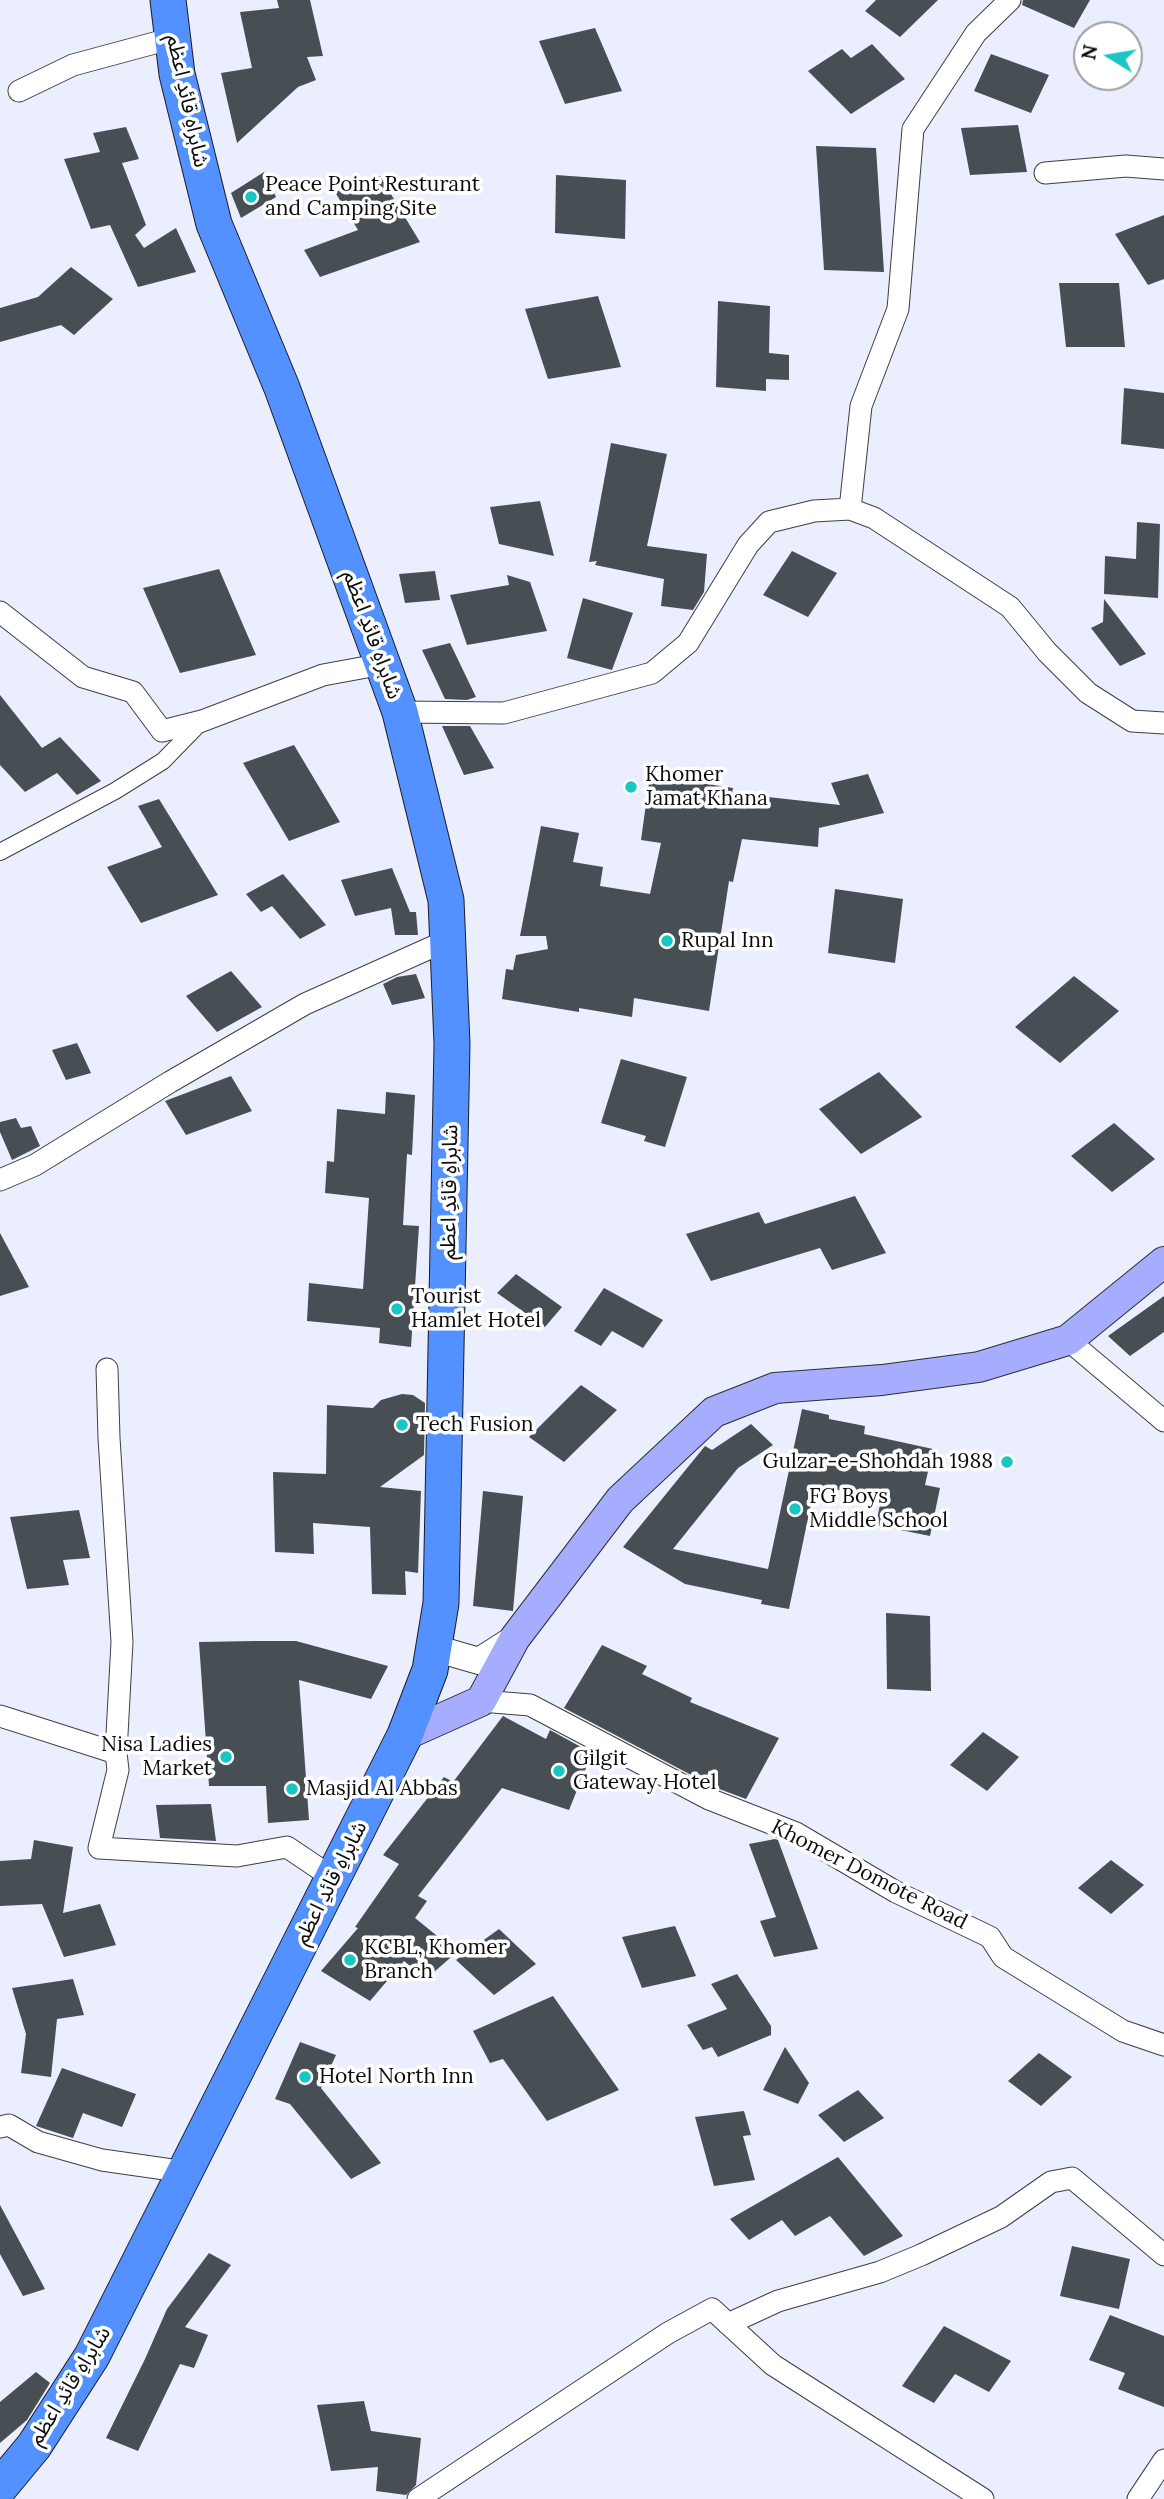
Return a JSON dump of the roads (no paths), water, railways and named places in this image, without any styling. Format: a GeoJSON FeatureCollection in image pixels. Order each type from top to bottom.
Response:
{"type":"FeatureCollection","features":[{"type":"Feature","properties":{"kind":"highway","name":"شاہراہِ قائدِ اعظم"},"geometry":{"type":"LineString","coordinates":[[0,2487],[34,2446],[92,2356],[405,1735],[430,1670],[441,1603],[452,1044],[446,900],[400,712],[282,388],[214,224],[177,74],[169,0]]}},
{"type":"Feature","properties":{"kind":"main road"},"geometry":{"type":"LineString","coordinates":[[405,1735],[481,1701],[515,1638],[620,1500],[714,1412],[775,1388],[882,1380],[979,1367],[1069,1340],[1164,1262]]}},
{"type":"Feature","properties":{"kind":"street"},"geometry":{"type":"LineString","coordinates":[[850,509],[861,407],[898,309],[914,129],[998,4]]}},
{"type":"Feature","properties":{"kind":"street"},"geometry":{"type":"LineString","coordinates":[[19,91],[73,65],[173,38]]}},
{"type":"Feature","properties":{"kind":"street"},"geometry":{"type":"LineString","coordinates":[[1045,173],[1126,166],[1164,169]]}},
{"type":"Feature","properties":{"kind":"street"},"geometry":{"type":"LineString","coordinates":[[400,712],[503,713],[652,673],[688,643],[748,545],[769,522],[814,511],[850,509],[874,518],[1010,607],[1047,652],[1088,694],[1132,721],[1164,723]]}},
{"type":"Feature","properties":{"kind":"street"},"geometry":{"type":"LineString","coordinates":[[0,611],[83,677],[133,692],[162,731],[202,721],[323,675],[383,664]]}},
{"type":"Feature","properties":{"kind":"street"},"geometry":{"type":"LineString","coordinates":[[0,852],[125,785],[163,761],[202,721]]}},
{"type":"Feature","properties":{"kind":"street"},"geometry":{"type":"LineString","coordinates":[[0,1180],[35,1165],[170,1082],[305,1004],[448,940]]}},
{"type":"Feature","properties":{"kind":"street"},"geometry":{"type":"LineString","coordinates":[[1069,1340],[1164,1421]]}},
{"type":"Feature","properties":{"kind":"street"},"geometry":{"type":"LineString","coordinates":[[107,1369],[122,1642],[116,1753],[118,1770],[99,1848],[237,1856],[287,1847],[333,1878]]}},
{"type":"Feature","properties":{"kind":"street"},"geometry":{"type":"LineString","coordinates":[[433,1648],[479,1661],[515,1638]]}},
{"type":"Feature","properties":{"kind":"street","name":"Khomer Domote Road"},"geometry":{"type":"LineString","coordinates":[[481,1701],[530,1705],[709,1799],[796,1833],[896,1892],[990,1937],[1003,1956],[1123,2031],[1164,2045]]}},
{"type":"Feature","properties":{"kind":"street"},"geometry":{"type":"LineString","coordinates":[[0,1716],[116,1753]]}},
{"type":"Feature","properties":{"kind":"street"},"geometry":{"type":"LineString","coordinates":[[0,2127],[9,2125],[38,2142],[103,2160],[186,2172]]}},
{"type":"Feature","properties":{"kind":"street"},"geometry":{"type":"LineString","coordinates":[[728,2324],[778,2301],[880,2272],[921,2255],[1001,2217],[1051,2182],[1072,2178],[1164,2255]]}},
{"type":"Feature","properties":{"kind":"street"},"geometry":{"type":"LineString","coordinates":[[418,2499],[668,2333],[712,2309],[773,2365],[983,2499]]}},
{"type":"Feature","properties":{"kind":"street"},"geometry":{"type":"LineString","coordinates":[[1138,2499],[1164,2460]]}},
{"type":"Feature","properties":{"kind":"place","name":"Peace Point Resturant and Camping Site"},"geometry":{"type":"Point","coordinates":[251,197]}},
{"type":"Feature","properties":{"kind":"place","name":"Khomer Jamat Khana"},"geometry":{"type":"Point","coordinates":[631,787]}},
{"type":"Feature","properties":{"kind":"place","name":"Rupal Inn"},"geometry":{"type":"Point","coordinates":[667,941]}},
{"type":"Feature","properties":{"kind":"place","name":"Tourist Hamlet Hotel"},"geometry":{"type":"Point","coordinates":[397,1309]}},
{"type":"Feature","properties":{"kind":"place","name":"Tech Fusion"},"geometry":{"type":"Point","coordinates":[402,1425]}},
{"type":"Feature","properties":{"kind":"place","name":"Gulzar-e-Shohdah 1988"},"geometry":{"type":"Point","coordinates":[1007,1462]}},
{"type":"Feature","properties":{"kind":"place","name":"FG Boys Middle School"},"geometry":{"type":"Point","coordinates":[795,1509]}},
{"type":"Feature","properties":{"kind":"place","name":"Nisa Ladies Market"},"geometry":{"type":"Point","coordinates":[226,1757]}},
{"type":"Feature","properties":{"kind":"place","name":"Gilgit Gateway Hotel"},"geometry":{"type":"Point","coordinates":[559,1771]}},
{"type":"Feature","properties":{"kind":"place","name":"Masjid Al Abbas"},"geometry":{"type":"Point","coordinates":[292,1789]}},
{"type":"Feature","properties":{"kind":"place","name":"KCBL, Khomer Branch"},"geometry":{"type":"Point","coordinates":[350,1960]}},
{"type":"Feature","properties":{"kind":"place","name":"Hotel North Inn"},"geometry":{"type":"Point","coordinates":[305,2077]}}]}
